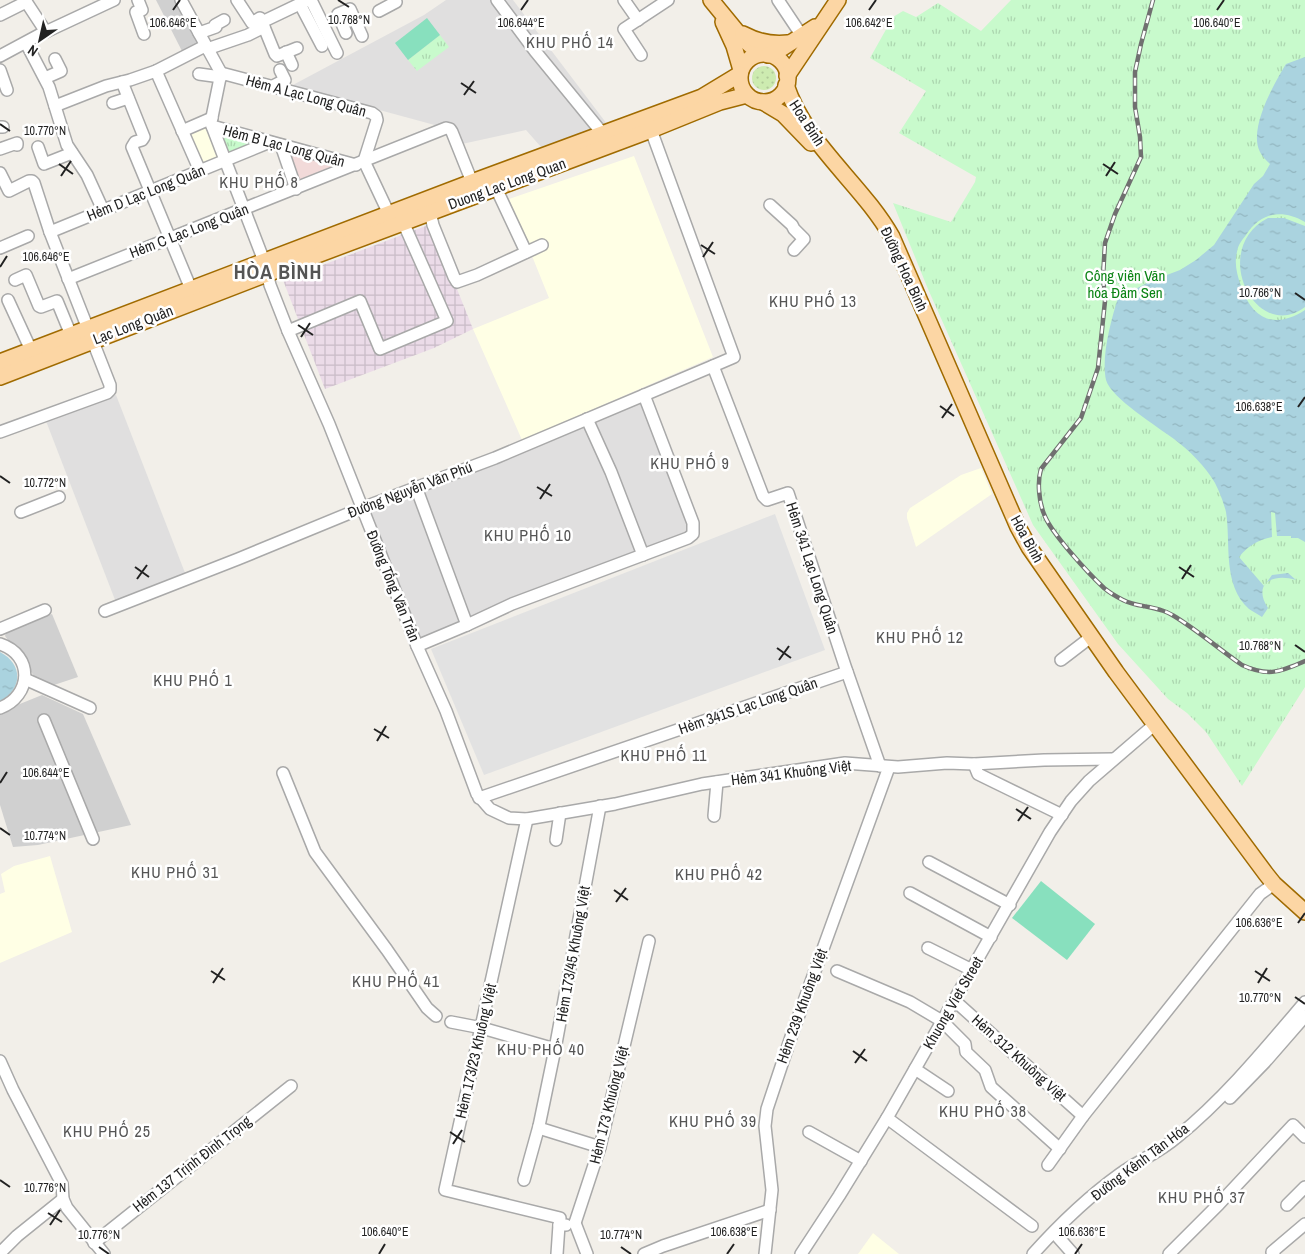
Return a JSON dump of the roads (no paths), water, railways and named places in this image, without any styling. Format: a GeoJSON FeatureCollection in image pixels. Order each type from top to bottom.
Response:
{"type":"FeatureCollection","features":[{"type":"Feature","properties":{"kind":"main road"},"geometry":{"type":"LineString","coordinates":[[763,102],[775,99],[780,95],[824,20],[838,0]]}},
{"type":"Feature","properties":{"kind":"main road"},"geometry":{"type":"LineString","coordinates":[[713,2],[743,39],[764,54],[781,62],[786,71],[787,81]]}},
{"type":"Feature","properties":{"kind":"main road"},"geometry":{"type":"LineString","coordinates":[[713,2],[734,46],[741,72],[741,85],[747,95],[783,114],[820,152],[831,160]]}},
{"type":"Feature","properties":{"kind":"main road"},"geometry":{"type":"LineString","coordinates":[[741,72],[748,60],[764,54],[775,53],[824,20]]}},
{"type":"Feature","properties":{"kind":"main road"},"geometry":{"type":"LineString","coordinates":[[737,31],[762,42],[777,44],[797,39]]}},
{"type":"Feature","properties":{"kind":"main road","name":"Duong Lac Long Quan"},"geometry":{"type":"LineString","coordinates":[[266,268],[389,214],[702,97],[726,84],[741,72]]}},
{"type":"Feature","properties":{"kind":"main road","name":"Hoa Binh"},"geometry":{"type":"LineString","coordinates":[[787,81],[794,105],[831,160]]}},
{"type":"Feature","properties":{"kind":"main road","name":"Duong Lac Long Quan"},"geometry":{"type":"LineString","coordinates":[[266,268],[403,222],[651,130],[720,102],[747,95]]}},
{"type":"Feature","properties":{"kind":"main road","name":"Đường Hoa Binh"},"geometry":{"type":"LineString","coordinates":[[831,160],[861,194],[888,230],[935,334]]}},
{"type":"Feature","properties":{"kind":"main road","name":"Lạc Long Quân"},"geometry":{"type":"LineString","coordinates":[[0,377],[191,289],[266,268]]}},
{"type":"Feature","properties":{"kind":"main road","name":"Lạc Long Quân"},"geometry":{"type":"LineString","coordinates":[[0,362],[71,335],[90,335],[266,268]]}},
{"type":"Feature","properties":{"kind":"main road","name":"Hòa Bình"},"geometry":{"type":"LineString","coordinates":[[935,334],[1018,527],[1038,560],[1154,725]]}},
{"type":"Feature","properties":{"kind":"main road"},"geometry":{"type":"LineString","coordinates":[[1154,725],[1274,884],[1305,912]]}},
{"type":"Feature","properties":{"kind":"main road"},"geometry":{"type":"LineString","coordinates":[[1274,884],[1277,900],[1305,925]]}},
{"type":"Feature","properties":{"kind":"street"},"geometry":{"type":"LineString","coordinates":[[0,56],[114,0]]}},
{"type":"Feature","properties":{"kind":"street"},"geometry":{"type":"LineString","coordinates":[[138,0],[142,10],[136,12],[144,34]]}},
{"type":"Feature","properties":{"kind":"street"},"geometry":{"type":"LineString","coordinates":[[181,0],[220,75],[212,122],[182,131]]}},
{"type":"Feature","properties":{"kind":"street"},"geometry":{"type":"LineString","coordinates":[[379,12],[396,2],[395,0]]}},
{"type":"Feature","properties":{"kind":"street"},"geometry":{"type":"LineString","coordinates":[[496,0],[603,134]]}},
{"type":"Feature","properties":{"kind":"street"},"geometry":{"type":"LineString","coordinates":[[624,0],[638,20]]}},
{"type":"Feature","properties":{"kind":"street"},"geometry":{"type":"LineString","coordinates":[[640,55],[624,29],[668,0]]}},
{"type":"Feature","properties":{"kind":"street"},"geometry":{"type":"LineString","coordinates":[[778,0],[797,39]]}},
{"type":"Feature","properties":{"kind":"street"},"geometry":{"type":"LineString","coordinates":[[0,15],[25,1],[46,32]]}},
{"type":"Feature","properties":{"kind":"street"},"geometry":{"type":"LineString","coordinates":[[234,1],[252,23],[260,18],[277,56],[292,50],[292,65]]}},
{"type":"Feature","properties":{"kind":"street"},"geometry":{"type":"LineString","coordinates":[[55,106],[106,86],[156,71],[206,47],[248,35],[263,24],[306,1]]}},
{"type":"Feature","properties":{"kind":"street"},"geometry":{"type":"LineString","coordinates":[[306,1],[322,46]]}},
{"type":"Feature","properties":{"kind":"street"},"geometry":{"type":"LineString","coordinates":[[306,1],[337,53]]}},
{"type":"Feature","properties":{"kind":"street"},"geometry":{"type":"LineString","coordinates":[[346,33],[338,14],[343,5],[350,9],[362,36]]}},
{"type":"Feature","properties":{"kind":"street"},"geometry":{"type":"LineString","coordinates":[[199,33],[216,27],[215,25],[224,20]]}},
{"type":"Feature","properties":{"kind":"street"},"geometry":{"type":"LineString","coordinates":[[26,42],[49,87],[67,145],[87,176],[103,210]]}},
{"type":"Feature","properties":{"kind":"street"},"geometry":{"type":"LineString","coordinates":[[45,78],[61,71],[56,59]]}},
{"type":"Feature","properties":{"kind":"street"},"geometry":{"type":"LineString","coordinates":[[0,70],[7,90]]}},
{"type":"Feature","properties":{"kind":"street"},"geometry":{"type":"LineString","coordinates":[[271,87],[285,80],[280,70]]}},
{"type":"Feature","properties":{"kind":"street"},"geometry":{"type":"LineString","coordinates":[[156,71],[200,171]]}},
{"type":"Feature","properties":{"kind":"street","name":"Hẻm A Lạc Long Quân"},"geometry":{"type":"LineString","coordinates":[[199,74],[220,75],[372,113],[376,116],[377,120],[360,163]]}},
{"type":"Feature","properties":{"kind":"street"},"geometry":{"type":"LineString","coordinates":[[122,82],[144,137],[142,140],[132,144],[132,146],[191,289]]}},
{"type":"Feature","properties":{"kind":"street"},"geometry":{"type":"LineString","coordinates":[[113,103],[128,98]]}},
{"type":"Feature","properties":{"kind":"street","name":"Hẻm B Lạc Long Quân"},"geometry":{"type":"LineString","coordinates":[[212,122],[276,143],[360,163]]}},
{"type":"Feature","properties":{"kind":"street","name":"Đường Tống Văn Trân"},"geometry":{"type":"LineString","coordinates":[[212,122],[288,331],[329,424],[417,646],[446,711],[479,798]]}},
{"type":"Feature","properties":{"kind":"street","name":"Hẻm C Lạc Long Quân"},"geometry":{"type":"LineString","coordinates":[[68,279],[446,128],[452,132],[472,182]]}},
{"type":"Feature","properties":{"kind":"street"},"geometry":{"type":"LineString","coordinates":[[651,130],[734,357],[714,366]]}},
{"type":"Feature","properties":{"kind":"street"},"geometry":{"type":"LineString","coordinates":[[0,149],[17,142],[17,145]]}},
{"type":"Feature","properties":{"kind":"street"},"geometry":{"type":"LineString","coordinates":[[276,143],[296,189]]}},
{"type":"Feature","properties":{"kind":"street","name":"Hẻm D Lạc Long Quân"},"geometry":{"type":"LineString","coordinates":[[50,232],[151,190],[276,143]]}},
{"type":"Feature","properties":{"kind":"street"},"geometry":{"type":"LineString","coordinates":[[38,148],[44,164],[72,153]]}},
{"type":"Feature","properties":{"kind":"street"},"geometry":{"type":"LineString","coordinates":[[360,163],[389,214]]}},
{"type":"Feature","properties":{"kind":"street"},"geometry":{"type":"LineString","coordinates":[[0,173],[9,191],[32,181],[110,385],[110,390],[107,392],[0,432]]}},
{"type":"Feature","properties":{"kind":"street"},"geometry":{"type":"LineString","coordinates":[[496,188],[526,252]]}},
{"type":"Feature","properties":{"kind":"street"},"geometry":{"type":"LineString","coordinates":[[770,205],[804,239],[794,250]]}},
{"type":"Feature","properties":{"kind":"street"},"geometry":{"type":"LineString","coordinates":[[430,212],[436,233],[457,282],[477,275],[542,245]]}},
{"type":"Feature","properties":{"kind":"street"},"geometry":{"type":"LineString","coordinates":[[288,331],[360,300],[380,349],[447,321],[403,222]]}},
{"type":"Feature","properties":{"kind":"street"},"geometry":{"type":"LineString","coordinates":[[0,248],[28,236]]}},
{"type":"Feature","properties":{"kind":"street"},"geometry":{"type":"LineString","coordinates":[[14,280],[26,274],[41,307],[57,301],[71,335]]}},
{"type":"Feature","properties":{"kind":"street"},"geometry":{"type":"LineString","coordinates":[[8,300],[31,350]]}},
{"type":"Feature","properties":{"kind":"street","name":"Đường Nguyễn Văn Phú"},"geometry":{"type":"LineString","coordinates":[[105,611],[230,563],[362,508],[495,458],[714,366]]}},
{"type":"Feature","properties":{"kind":"street","name":"Hẻm 341 Lạc Long Quân"},"geometry":{"type":"LineString","coordinates":[[714,366],[763,496],[767,500],[788,493],[847,672],[885,767]]}},
{"type":"Feature","properties":{"kind":"street"},"geometry":{"type":"LineString","coordinates":[[417,646],[512,604],[688,538],[693,534],[694,530],[644,395]]}},
{"type":"Feature","properties":{"kind":"street"},"geometry":{"type":"LineString","coordinates":[[587,419],[611,472],[643,555]]}},
{"type":"Feature","properties":{"kind":"street"},"geometry":{"type":"LineString","coordinates":[[416,487],[468,625]]}},
{"type":"Feature","properties":{"kind":"street"},"geometry":{"type":"LineString","coordinates":[[21,512],[59,497]]}},
{"type":"Feature","properties":{"kind":"street"},"geometry":{"type":"LineString","coordinates":[[0,629],[45,610]]}},
{"type":"Feature","properties":{"kind":"street"},"geometry":{"type":"LineString","coordinates":[[1061,660],[1091,637]]}},
{"type":"Feature","properties":{"kind":"street"},"geometry":{"type":"LineString","coordinates":[[0,644],[14,652],[20,660],[24,669],[25,679],[14,700],[0,708]]}},
{"type":"Feature","properties":{"kind":"street","name":"Hẻm 341S Lạc Long Quân"},"geometry":{"type":"LineString","coordinates":[[479,798],[847,672]]}},
{"type":"Feature","properties":{"kind":"street"},"geometry":{"type":"LineString","coordinates":[[25,679],[90,708]]}},
{"type":"Feature","properties":{"kind":"street"},"geometry":{"type":"LineString","coordinates":[[44,720],[93,839]]}},
{"type":"Feature","properties":{"kind":"street","name":"Khuong Viet Street"},"geometry":{"type":"LineString","coordinates":[[801,1254],[887,1118],[1071,801],[1113,759],[1154,725]]}},
{"type":"Feature","properties":{"kind":"street","name":"Hẻm 341 Khuông Việt"},"geometry":{"type":"LineString","coordinates":[[479,798],[487,807],[500,815],[509,818],[527,819],[717,782],[846,763],[885,767],[947,763],[974,764],[1113,759]]}},
{"type":"Feature","properties":{"kind":"street"},"geometry":{"type":"LineString","coordinates":[[974,764],[978,774],[1062,815]]}},
{"type":"Feature","properties":{"kind":"street","name":"Hẻm 239 Khuông Việt"},"geometry":{"type":"LineString","coordinates":[[766,1254],[772,1190],[766,1126],[767,1109],[885,767]]}},
{"type":"Feature","properties":{"kind":"street"},"geometry":{"type":"LineString","coordinates":[[284,773],[315,852],[427,1008],[436,1016]]}},
{"type":"Feature","properties":{"kind":"street"},"geometry":{"type":"LineString","coordinates":[[714,816],[717,782]]}},
{"type":"Feature","properties":{"kind":"street","name":"Hẻm 173/45 Khuông Việt"},"geometry":{"type":"LineString","coordinates":[[524,1180],[539,1126],[555,1050],[600,806]]}},
{"type":"Feature","properties":{"kind":"street"},"geometry":{"type":"LineString","coordinates":[[556,840],[560,813]]}},
{"type":"Feature","properties":{"kind":"street","name":"Hẻm 173/23 Khuông Việt"},"geometry":{"type":"LineString","coordinates":[[527,819],[445,1190],[560,1218],[559,1225]]}},
{"type":"Feature","properties":{"kind":"street"},"geometry":{"type":"LineString","coordinates":[[929,862],[1010,905]]}},
{"type":"Feature","properties":{"kind":"street"},"geometry":{"type":"LineString","coordinates":[[1048,1165],[1083,1116],[1260,894],[1274,884]]}},
{"type":"Feature","properties":{"kind":"street"},"geometry":{"type":"LineString","coordinates":[[910,893],[991,937]]}},
{"type":"Feature","properties":{"kind":"street","name":"Hẻm 173 Khuông Việt"},"geometry":{"type":"LineString","coordinates":[[575,1224],[600,1147],[649,942]]}},
{"type":"Feature","properties":{"kind":"street"},"geometry":{"type":"LineString","coordinates":[[928,948],[972,970]]}},
{"type":"Feature","properties":{"kind":"street"},"geometry":{"type":"LineString","coordinates":[[837,971],[910,1002],[942,1021],[965,1044],[966,1052],[985,1070],[990,1087],[1060,1149]]}},
{"type":"Feature","properties":{"kind":"street","name":"Hẻm 312 Khuông Việt"},"geometry":{"type":"LineString","coordinates":[[954,1001],[1083,1116]]}},
{"type":"Feature","properties":{"kind":"street","name":"Đường Kênh Tân Hóa"},"geometry":{"type":"LineString","coordinates":[[1053,1239],[1052,1232],[1112,1180],[1177,1138],[1259,1057],[1305,1002]]}},
{"type":"Feature","properties":{"kind":"street","name":"Đường Kênh Tân Hóa"},"geometry":{"type":"LineString","coordinates":[[1040,1252],[1123,1179],[1182,1142],[1219,1109],[1265,1062],[1305,1016]]}},
{"type":"Feature","properties":{"kind":"street"},"geometry":{"type":"LineString","coordinates":[[451,1022],[482,1028],[555,1050]]}},
{"type":"Feature","properties":{"kind":"street"},"geometry":{"type":"LineString","coordinates":[[0,1061],[62,1184],[67,1208],[104,1254]]}},
{"type":"Feature","properties":{"kind":"street"},"geometry":{"type":"LineString","coordinates":[[915,1069],[948,1091]]}},
{"type":"Feature","properties":{"kind":"street","name":"Hẻm 137 Trịnh Đình Trọng"},"geometry":{"type":"LineString","coordinates":[[94,1243],[291,1086]]}},
{"type":"Feature","properties":{"kind":"street"},"geometry":{"type":"LineString","coordinates":[[887,1118],[1032,1226]]}},
{"type":"Feature","properties":{"kind":"street"},"geometry":{"type":"LineString","coordinates":[[539,1126],[542,1129],[600,1147]]}},
{"type":"Feature","properties":{"kind":"street"},"geometry":{"type":"LineString","coordinates":[[1169,1254],[1293,1126],[1305,1138]]}},
{"type":"Feature","properties":{"kind":"street"},"geometry":{"type":"LineString","coordinates":[[808,1132],[861,1161]]}},
{"type":"Feature","properties":{"kind":"street"},"geometry":{"type":"LineString","coordinates":[[1287,1205],[1305,1186]]}},
{"type":"Feature","properties":{"kind":"street"},"geometry":{"type":"LineString","coordinates":[[0,1253],[17,1236],[64,1199]]}},
{"type":"Feature","properties":{"kind":"street"},"geometry":{"type":"LineString","coordinates":[[644,1254],[770,1210]]}},
{"type":"Feature","properties":{"kind":"street"},"geometry":{"type":"LineString","coordinates":[[557,1254],[559,1225],[575,1224],[587,1254]]}},
{"type":"Feature","properties":{"kind":"street"},"geometry":{"type":"LineString","coordinates":[[1274,1254],[1272,1252],[1305,1224]]}},
{"type":"Feature","properties":{"kind":"street"},"geometry":{"type":"LineString","coordinates":[[1053,1239],[1073,1254]]}},
{"type":"Feature","properties":{"kind":"water"},"geometry":{"type":"Polygon","coordinates":[[[1305,57],[1305,222],[1280,214],[1265,217],[1258,221],[1239,245],[1236,269],[1241,286],[1251,306],[1266,318],[1274,320],[1283,319],[1305,310],[1305,542],[1298,538],[1291,538],[1291,536],[1277,536],[1275,513],[1271,512],[1272,537],[1254,544],[1239,557],[1264,586],[1262,592],[1268,608],[1262,617],[1249,609],[1240,599],[1235,588],[1229,563],[1226,512],[1215,483],[1202,465],[1185,448],[1116,395],[1106,380],[1105,361],[1110,328],[1118,298],[1151,281],[1180,270],[1214,245],[1254,184],[1263,176],[1270,164],[1261,154],[1257,142],[1257,131],[1264,107],[1286,64],[1305,57]]]}},
{"type":"Feature","properties":{"kind":"water"},"geometry":{"type":"Polygon","coordinates":[[[1268,218],[1284,218],[1305,226],[1305,307],[1287,315],[1270,313],[1256,303],[1246,288],[1240,270],[1242,250],[1250,232],[1268,218]]]}},
{"type":"Feature","properties":{"kind":"water"},"geometry":{"type":"Polygon","coordinates":[[[1288,573],[1296,580],[1288,578],[1273,579],[1264,586],[1272,575],[1288,573]]]}},
{"type":"Feature","properties":{"kind":"water"},"geometry":{"type":"Polygon","coordinates":[[[0,652],[13,663],[17,676],[13,690],[0,701],[0,652]]]}},
{"type":"Feature","properties":{"kind":"railway"},"geometry":{"type":"LineString","coordinates":[[1153,0],[1135,72],[1135,107],[1141,157],[1115,214],[1105,243],[1103,277],[1105,301],[1098,368],[1081,418],[1041,469],[1039,486],[1041,504],[1048,522],[1062,542],[1097,582],[1116,596],[1129,603],[1168,612],[1242,665],[1251,669],[1274,672],[1305,661]]}},
{"type":"Feature","properties":{"kind":"district","name":"KHU PHỐ 14"},"geometry":{"type":"Point","coordinates":[570,42]}},
{"type":"Feature","properties":{"kind":"district","name":"KHU PHỐ 8"},"geometry":{"type":"Point","coordinates":[259,182]}},
{"type":"Feature","properties":{"kind":"district","name":"HÒA BÌNH"},"geometry":{"type":"Point","coordinates":[278,272]}},
{"type":"Feature","properties":{"kind":"district","name":"KHU PHỐ 13"},"geometry":{"type":"Point","coordinates":[813,301]}},
{"type":"Feature","properties":{"kind":"district","name":"KHU PHỐ 9"},"geometry":{"type":"Point","coordinates":[690,463]}},
{"type":"Feature","properties":{"kind":"district","name":"KHU PHỐ 10"},"geometry":{"type":"Point","coordinates":[528,535]}},
{"type":"Feature","properties":{"kind":"district","name":"KHU PHỐ 12"},"geometry":{"type":"Point","coordinates":[920,637]}},
{"type":"Feature","properties":{"kind":"district","name":"KHU PHỐ 1"},"geometry":{"type":"Point","coordinates":[193,680]}},
{"type":"Feature","properties":{"kind":"district","name":"KHU PHỐ 11"},"geometry":{"type":"Point","coordinates":[664,755]}},
{"type":"Feature","properties":{"kind":"district","name":"KHU PHỐ 31"},"geometry":{"type":"Point","coordinates":[175,872]}},
{"type":"Feature","properties":{"kind":"district","name":"KHU PHỐ 42"},"geometry":{"type":"Point","coordinates":[719,874]}},
{"type":"Feature","properties":{"kind":"district","name":"KHU PHỐ 41"},"geometry":{"type":"Point","coordinates":[396,981]}},
{"type":"Feature","properties":{"kind":"district","name":"KHU PHỐ 40"},"geometry":{"type":"Point","coordinates":[541,1049]}},
{"type":"Feature","properties":{"kind":"district","name":"KHU PHỐ 38"},"geometry":{"type":"Point","coordinates":[983,1111]}},
{"type":"Feature","properties":{"kind":"district","name":"KHU PHỐ 39"},"geometry":{"type":"Point","coordinates":[713,1121]}},
{"type":"Feature","properties":{"kind":"district","name":"KHU PHỐ 25"},"geometry":{"type":"Point","coordinates":[107,1131]}},
{"type":"Feature","properties":{"kind":"district","name":"KHU PHỐ 37"},"geometry":{"type":"Point","coordinates":[1202,1197]}},
{"type":"Feature","properties":{"kind":"park label","name":"Công viên Văn hóa Đầm Sen"},"geometry":{"type":"Point","coordinates":[1125,284]}}]}
